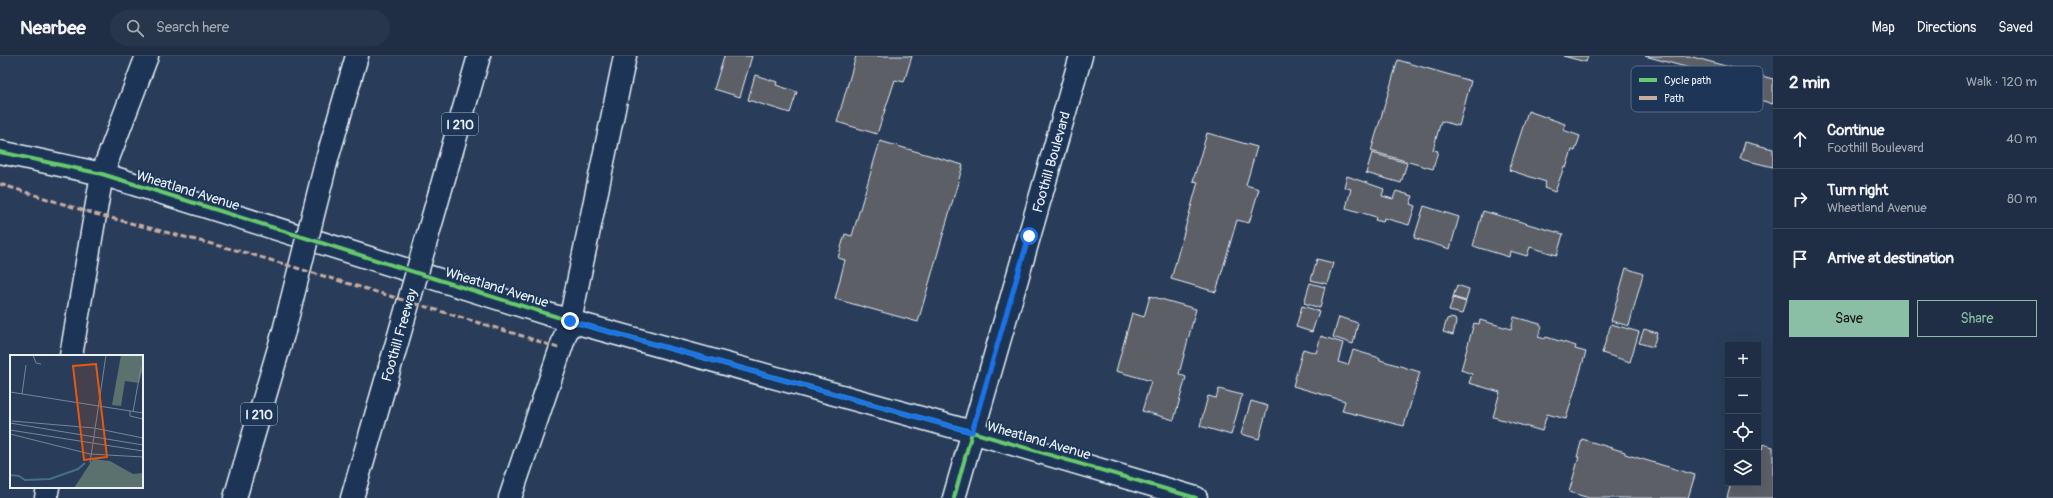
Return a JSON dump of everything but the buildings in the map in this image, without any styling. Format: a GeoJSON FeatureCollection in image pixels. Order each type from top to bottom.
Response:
{"type":"FeatureCollection","features":[{"type":"Feature","properties":{"kind":"main road"},"geometry":{"type":"LineString","coordinates":[[71,355],[102,174],[146,56]]}},
{"type":"Feature","properties":{"kind":"main road","name":"I 210"},"geometry":{"type":"LineString","coordinates":[[235,498],[284,331],[328,159],[357,56]]}},
{"type":"Feature","properties":{"kind":"main road","name":"Foothill Freeway"},"geometry":{"type":"LineString","coordinates":[[352,498],[480,56]]}},
{"type":"Feature","properties":{"kind":"main road"},"geometry":{"type":"LineString","coordinates":[[510,498],[570,321],[625,56]]}},
{"type":"Feature","properties":{"kind":"main road","name":"Foothill Boulevard"},"geometry":{"type":"LineString","coordinates":[[954,498],[1081,56]]}},
{"type":"Feature","properties":{"kind":"main road","name":"Wheatland Avenue"},"geometry":{"type":"LineString","coordinates":[[0,152],[102,174],[570,321],[972,432],[1196,498]]}},
{"type":"Feature","properties":{"kind":"main road"},"geometry":{"type":"LineString","coordinates":[[46,498],[48,488]]}},
{"type":"Feature","properties":{"kind":"marked path"},"geometry":{"type":"LineString","coordinates":[[0,184],[95,214],[247,253],[526,337],[561,349]]}},
{"type":"Feature","properties":{"kind":"cycle path"},"geometry":{"type":"LineString","coordinates":[[0,152],[102,174],[570,321],[972,432],[1196,498]]}},
{"type":"Feature","properties":{"kind":"cycle path"},"geometry":{"type":"LineString","coordinates":[[954,498],[972,432]]}},
{"type":"Feature","properties":{"kind":"route"},"geometry":{"type":"LineString","coordinates":[[570,321],[972,432],[1029,236]]}}]}
